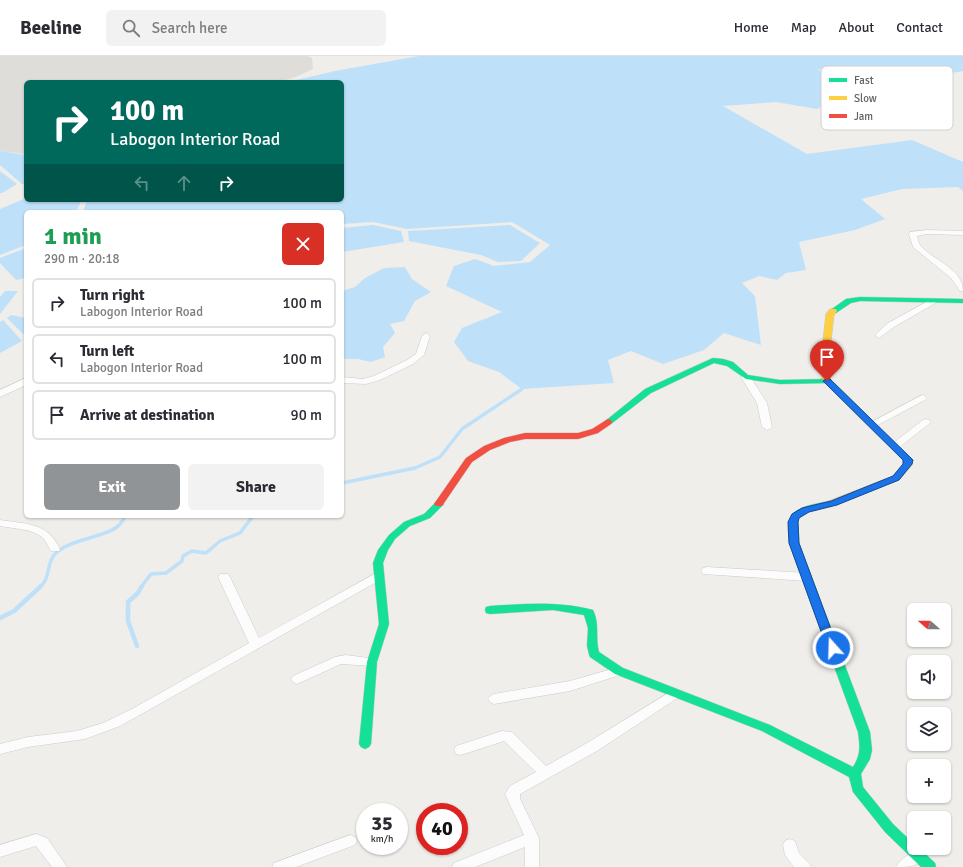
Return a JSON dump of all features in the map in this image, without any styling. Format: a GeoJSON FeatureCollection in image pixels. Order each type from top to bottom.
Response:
{"type":"FeatureCollection","features":[{"type":"Feature","properties":{"kind":"street"},"geometry":{"type":"LineString","coordinates":[[963,233],[927,232],[913,234],[916,245],[954,276],[963,289]]}},
{"type":"Feature","properties":{"kind":"street"},"geometry":{"type":"LineString","coordinates":[[930,867],[888,828],[857,789],[855,774],[864,760],[867,747],[864,732],[794,543],[793,522],[795,516],[805,510],[834,503],[896,478],[908,464],[908,460],[895,446],[827,381],[824,367],[830,314],[838,307],[849,301],[860,298],[935,301],[963,300]]}},
{"type":"Feature","properties":{"kind":"street"},"geometry":{"type":"LineString","coordinates":[[878,335],[891,325],[935,301]]}},
{"type":"Feature","properties":{"kind":"street"},"geometry":{"type":"LineString","coordinates":[[344,380],[363,382],[377,378],[410,362],[420,355],[426,336]]}},
{"type":"Feature","properties":{"kind":"street"},"geometry":{"type":"LineString","coordinates":[[365,744],[372,662],[384,624],[378,576],[378,563],[383,550],[392,538],[407,524],[427,516],[442,501],[456,477],[469,460],[487,448],[507,440],[525,436],[578,436],[595,431],[648,391],[713,360],[723,361],[730,364],[746,377],[762,403],[767,427]]}},
{"type":"Feature","properties":{"kind":"street"},"geometry":{"type":"LineString","coordinates":[[746,377],[780,382],[827,381]]}},
{"type":"Feature","properties":{"kind":"street"},"geometry":{"type":"LineString","coordinates":[[0,394],[24,382]]}},
{"type":"Feature","properties":{"kind":"street"},"geometry":{"type":"LineString","coordinates":[[873,424],[922,398]]}},
{"type":"Feature","properties":{"kind":"street"},"geometry":{"type":"LineString","coordinates":[[895,446],[926,422]]}},
{"type":"Feature","properties":{"kind":"street"},"geometry":{"type":"LineString","coordinates":[[0,523],[40,531],[49,536],[55,549]]}},
{"type":"Feature","properties":{"kind":"street"},"geometry":{"type":"LineString","coordinates":[[707,571],[807,577]]}},
{"type":"Feature","properties":{"kind":"street"},"geometry":{"type":"LineString","coordinates":[[0,750],[22,744],[78,736],[106,728],[378,576]]}},
{"type":"Feature","properties":{"kind":"street"},"geometry":{"type":"LineString","coordinates":[[224,577],[256,645]]}},
{"type":"Feature","properties":{"kind":"street"},"geometry":{"type":"LineString","coordinates":[[490,610],[564,608],[585,611],[589,614],[593,628],[592,646],[594,654],[619,671],[766,728],[855,774]]}},
{"type":"Feature","properties":{"kind":"street"},"geometry":{"type":"LineString","coordinates":[[297,679],[339,660],[372,662]]}},
{"type":"Feature","properties":{"kind":"street"},"geometry":{"type":"LineString","coordinates":[[494,699],[570,686],[619,671]]}},
{"type":"Feature","properties":{"kind":"street"},"geometry":{"type":"LineString","coordinates":[[532,867],[532,838],[513,798],[512,794],[515,790],[544,772],[592,747],[675,694]]}},
{"type":"Feature","properties":{"kind":"street"},"geometry":{"type":"LineString","coordinates":[[461,750],[502,736],[507,736],[544,772]]}},
{"type":"Feature","properties":{"kind":"street"},"geometry":{"type":"LineString","coordinates":[[459,867],[532,838]]}},
{"type":"Feature","properties":{"kind":"street"},"geometry":{"type":"LineString","coordinates":[[0,851],[36,840],[42,842],[60,867]]}},
{"type":"Feature","properties":{"kind":"street"},"geometry":{"type":"LineString","coordinates":[[278,867],[350,841]]}},
{"type":"Feature","properties":{"kind":"street"},"geometry":{"type":"LineString","coordinates":[[790,845],[790,854],[804,867]]}},
{"type":"Feature","properties":{"kind":"street"},"geometry":{"type":"LineString","coordinates":[[903,867],[918,856]]}},
{"type":"Feature","properties":{"kind":"shaded area"},"geometry":{"type":"Polygon","coordinates":[[[0,56],[307,56],[312,58],[313,69],[285,80],[24,80],[24,154],[0,151],[0,56]]]}},
{"type":"Feature","properties":{"kind":"water"},"geometry":{"type":"Polygon","coordinates":[[[419,56],[963,56],[963,71],[953,73],[953,66],[821,66],[821,69],[818,70],[821,71],[821,107],[817,109],[776,102],[723,106],[807,154],[912,140],[963,162],[963,191],[958,187],[902,189],[861,199],[885,219],[855,230],[799,242],[806,270],[786,273],[777,280],[759,276],[742,283],[755,296],[761,345],[724,333],[704,350],[663,364],[631,351],[608,360],[614,383],[522,389],[499,372],[468,361],[454,342],[462,328],[502,312],[446,286],[454,266],[475,259],[494,266],[530,262],[550,245],[512,222],[407,229],[373,222],[344,224],[344,210],[84,210],[86,202],[344,202],[344,80],[297,80],[335,71],[419,56]]]}},
{"type":"Feature","properties":{"kind":"water"},"geometry":{"type":"Polygon","coordinates":[[[0,151],[24,155],[24,184],[22,184],[0,165],[0,151]]]}},
{"type":"Feature","properties":{"kind":"water"},"geometry":{"type":"Polygon","coordinates":[[[0,171],[17,184],[2,193],[0,193],[0,171]]]}},
{"type":"Feature","properties":{"kind":"water"},"geometry":{"type":"Polygon","coordinates":[[[24,199],[24,202],[81,202],[77,210],[24,210],[24,246],[0,255],[0,209],[24,199]]]}},
{"type":"Feature","properties":{"kind":"water"},"geometry":{"type":"Polygon","coordinates":[[[373,225],[401,231],[404,242],[344,252],[344,228],[373,225]]]}},
{"type":"Feature","properties":{"kind":"water"},"geometry":{"type":"Polygon","coordinates":[[[510,225],[540,243],[521,261],[498,262],[481,255],[409,241],[408,231],[510,225]]]}},
{"type":"Feature","properties":{"kind":"water"},"geometry":{"type":"Polygon","coordinates":[[[24,249],[24,278],[16,280],[0,263],[0,258],[24,249]]]}},
{"type":"Feature","properties":{"kind":"water"},"geometry":{"type":"Polygon","coordinates":[[[405,267],[412,279],[431,292],[415,301],[404,321],[390,324],[395,333],[383,347],[385,357],[371,362],[358,359],[344,359],[344,290],[355,287],[365,278],[384,268],[405,267]]]}},
{"type":"Feature","properties":{"kind":"water"},"geometry":{"type":"Polygon","coordinates":[[[5,291],[18,291],[0,314],[0,297],[5,291]]]}},
{"type":"Feature","properties":{"kind":"water"},"geometry":{"type":"Polygon","coordinates":[[[11,315],[24,318],[24,335],[7,318],[11,315]]]}},
{"type":"Feature","properties":{"kind":"water"},"geometry":{"type":"Polygon","coordinates":[[[3,320],[22,341],[0,353],[0,322],[3,320]]]}},
{"type":"Feature","properties":{"kind":"waterway"},"geometry":{"type":"LineString","coordinates":[[344,483],[415,468],[440,457],[462,429],[522,389]]}},
{"type":"Feature","properties":{"kind":"waterway"},"geometry":{"type":"LineString","coordinates":[[40,587],[46,579],[50,562],[55,554],[79,541],[114,529],[124,518]]}},
{"type":"Feature","properties":{"kind":"waterway"},"geometry":{"type":"LineString","coordinates":[[141,587],[151,574],[166,573],[182,561],[183,556],[192,551],[206,553],[220,541],[240,533],[251,518]]}},
{"type":"Feature","properties":{"kind":"waterway"},"geometry":{"type":"LineString","coordinates":[[137,646],[128,621],[128,602],[138,593],[142,586]]}},
{"type":"Feature","properties":{"kind":"waterway"},"geometry":{"type":"LineString","coordinates":[[0,618],[14,611],[40,587]]}},
{"type":"Feature","properties":{"kind":"traffic: fast"},"geometry":{"type":"LineString","coordinates":[[833,311],[849,301],[860,299],[963,301]]}},
{"type":"Feature","properties":{"kind":"traffic: fast"},"geometry":{"type":"LineString","coordinates":[[608,422],[648,391],[713,360],[723,361],[730,364],[746,377],[780,382],[827,381]]}},
{"type":"Feature","properties":{"kind":"traffic: fast"},"geometry":{"type":"LineString","coordinates":[[365,744],[372,662],[384,624],[378,563],[383,550],[392,537],[407,524],[427,516],[439,504]]}},
{"type":"Feature","properties":{"kind":"traffic: fast"},"geometry":{"type":"LineString","coordinates":[[829,504],[805,510],[795,516],[793,522],[794,543],[864,732],[866,750],[864,759],[855,774],[857,789],[889,828],[930,867]]}},
{"type":"Feature","properties":{"kind":"traffic: fast"},"geometry":{"type":"LineString","coordinates":[[490,610],[527,607],[553,607],[589,613],[593,628],[592,646],[594,654],[619,671],[766,728],[855,774]]}},
{"type":"Feature","properties":{"kind":"traffic: slow"},"geometry":{"type":"LineString","coordinates":[[829,504],[896,478],[908,464],[908,460],[827,381],[824,367],[830,314],[833,311]]}},
{"type":"Feature","properties":{"kind":"traffic: jam"},"geometry":{"type":"LineString","coordinates":[[439,504],[469,460],[487,448],[507,440],[525,436],[578,436],[595,431],[608,422]]}},
{"type":"Feature","properties":{"kind":"route"},"geometry":{"type":"LineString","coordinates":[[827,381],[873,424],[908,460],[908,464],[896,478],[880,486],[834,503],[805,510],[795,516],[793,522],[794,543],[833,648]]}}]}
